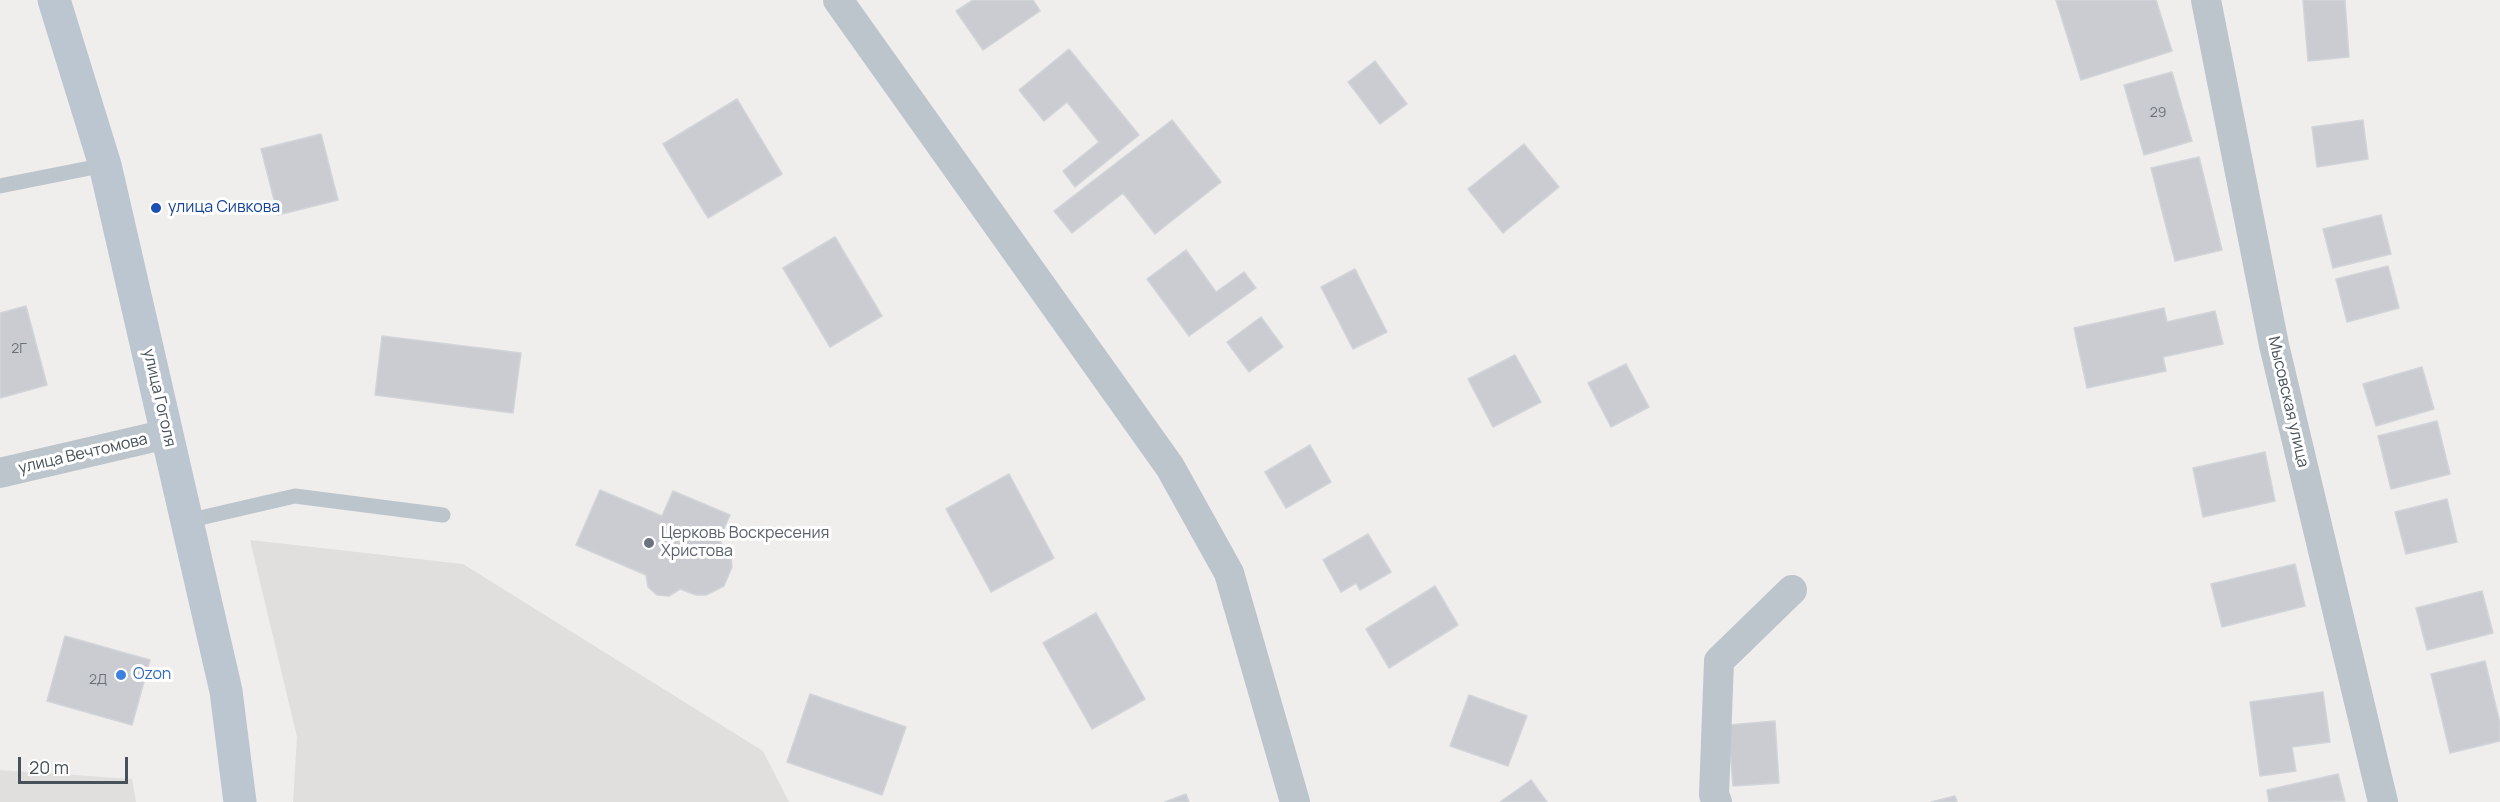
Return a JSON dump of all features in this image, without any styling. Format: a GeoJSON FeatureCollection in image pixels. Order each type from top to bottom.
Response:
{"type":"FeatureCollection","features":[{"type":"Feature","properties":{"kind":"main road","name":"улица Гоголя"},"geometry":{"type":"LineString","coordinates":[[54,0],[105,165],[226,691],[240,802]]}},
{"type":"Feature","properties":{"kind":"street"},"geometry":{"type":"LineString","coordinates":[[838,0],[1170,466],[1229,573],[1295,802]]}},
{"type":"Feature","properties":{"kind":"street","name":"Мысовская улица"},"geometry":{"type":"LineString","coordinates":[[2206,0],[2274,345],[2383,802]]}},
{"type":"Feature","properties":{"kind":"street","name":"улица Вечтомова"},"geometry":{"type":"LineString","coordinates":[[0,473],[167,434]]}},
{"type":"Feature","properties":{"kind":"street"},"geometry":{"type":"LineString","coordinates":[[1717,802],[1714,795],[1719,661],[1792,590]]}},
{"type":"Feature","properties":{"kind":"lane"},"geometry":{"type":"LineString","coordinates":[[0,186],[105,165]]}},
{"type":"Feature","properties":{"kind":"lane"},"geometry":{"type":"LineString","coordinates":[[187,521],[294,496],[442,515]]}},
{"type":"Feature","properties":{"kind":"shaded area"},"geometry":{"type":"Polygon","coordinates":[[[250,540],[463,564],[763,751],[789,802],[293,802],[297,737],[250,540]]]}},
{"type":"Feature","properties":{"kind":"shaded area"},"geometry":{"type":"Polygon","coordinates":[[[0,770],[132,779],[136,802],[0,802],[0,770]]]}},
{"type":"Feature","properties":{"kind":"building"},"geometry":{"type":"Polygon","coordinates":[[[973,0],[1033,0],[1040,11],[983,50],[956,11],[973,0]]]}},
{"type":"Feature","properties":{"kind":"building"},"geometry":{"type":"Polygon","coordinates":[[[2056,0],[2156,0],[2172,51],[2081,80],[2056,0]]]}},
{"type":"Feature","properties":{"kind":"building"},"geometry":{"type":"Polygon","coordinates":[[[2303,0],[2345,0],[2349,57],[2308,61],[2303,0]]]}},
{"type":"Feature","properties":{"kind":"building"},"geometry":{"type":"Polygon","coordinates":[[[1069,49],[1139,135],[1075,187],[1063,171],[1099,142],[1067,102],[1044,121],[1019,90],[1069,49]]]}},
{"type":"Feature","properties":{"kind":"building"},"geometry":{"type":"Polygon","coordinates":[[[1375,61],[1407,104],[1380,124],[1348,82],[1375,61]]]}},
{"type":"Feature","properties":{"kind":"building"},"geometry":{"type":"Polygon","coordinates":[[[2172,72],[2192,141],[2144,155],[2124,85],[2172,72]]]}},
{"type":"Feature","properties":{"kind":"building"},"geometry":{"type":"Polygon","coordinates":[[[737,99],[782,174],[708,218],[663,144],[737,99]]]}},
{"type":"Feature","properties":{"kind":"building"},"geometry":{"type":"Polygon","coordinates":[[[1172,120],[1221,182],[1155,234],[1123,193],[1072,233],[1054,211],[1172,120]]]}},
{"type":"Feature","properties":{"kind":"building"},"geometry":{"type":"Polygon","coordinates":[[[2363,120],[2368,159],[2317,167],[2312,127],[2363,120]]]}},
{"type":"Feature","properties":{"kind":"building"},"geometry":{"type":"Polygon","coordinates":[[[321,134],[338,200],[278,215],[261,149],[321,134]]]}},
{"type":"Feature","properties":{"kind":"building"},"geometry":{"type":"Polygon","coordinates":[[[1524,144],[1559,187],[1503,233],[1468,189],[1524,144]]]}},
{"type":"Feature","properties":{"kind":"building"},"geometry":{"type":"Polygon","coordinates":[[[2199,157],[2222,250],[2175,261],[2151,168],[2199,157]]]}},
{"type":"Feature","properties":{"kind":"building"},"geometry":{"type":"Polygon","coordinates":[[[2381,215],[2391,254],[2333,268],[2323,229],[2381,215]]]}},
{"type":"Feature","properties":{"kind":"building"},"geometry":{"type":"Polygon","coordinates":[[[835,237],[882,316],[830,347],[783,268],[835,237]]]}},
{"type":"Feature","properties":{"kind":"building"},"geometry":{"type":"Polygon","coordinates":[[[1186,250],[1216,292],[1244,272],[1256,288],[1189,336],[1147,279],[1186,250]]]}},
{"type":"Feature","properties":{"kind":"building"},"geometry":{"type":"Polygon","coordinates":[[[2388,266],[2399,308],[2347,322],[2336,279],[2388,266]]]}},
{"type":"Feature","properties":{"kind":"building"},"geometry":{"type":"Polygon","coordinates":[[[1355,269],[1387,332],[1353,349],[1321,287],[1355,269]]]}},
{"type":"Feature","properties":{"kind":"building"},"geometry":{"type":"Polygon","coordinates":[[[26,306],[47,385],[0,398],[0,313],[26,306]]]}},
{"type":"Feature","properties":{"kind":"building"},"geometry":{"type":"Polygon","coordinates":[[[2164,308],[2167,322],[2215,311],[2223,344],[2163,357],[2166,371],[2087,388],[2074,328],[2164,308]]]}},
{"type":"Feature","properties":{"kind":"building"},"geometry":{"type":"Polygon","coordinates":[[[1261,317],[1283,347],[1249,372],[1227,342],[1261,317]]]}},
{"type":"Feature","properties":{"kind":"building"},"geometry":{"type":"Polygon","coordinates":[[[382,336],[521,353],[513,413],[375,395],[382,336]]]}},
{"type":"Feature","properties":{"kind":"building"},"geometry":{"type":"Polygon","coordinates":[[[1515,355],[1541,402],[1493,427],[1468,379],[1515,355]]]}},
{"type":"Feature","properties":{"kind":"building"},"geometry":{"type":"Polygon","coordinates":[[[1626,364],[1649,407],[1611,427],[1588,383],[1626,364]]]}},
{"type":"Feature","properties":{"kind":"building"},"geometry":{"type":"Polygon","coordinates":[[[2422,367],[2434,409],[2376,426],[2363,384],[2422,367]]]}},
{"type":"Feature","properties":{"kind":"building"},"geometry":{"type":"Polygon","coordinates":[[[2437,421],[2450,474],[2391,489],[2378,436],[2437,421]]]}},
{"type":"Feature","properties":{"kind":"building"},"geometry":{"type":"Polygon","coordinates":[[[1310,445],[1331,482],[1286,508],[1265,472],[1310,445]]]}},
{"type":"Feature","properties":{"kind":"building"},"geometry":{"type":"Polygon","coordinates":[[[2265,452],[2275,501],[2203,517],[2193,468],[2265,452]]]}},
{"type":"Feature","properties":{"kind":"building"},"geometry":{"type":"Polygon","coordinates":[[[1009,474],[1054,558],[991,592],[946,509],[1009,474]]]}},
{"type":"Feature","properties":{"kind":"building","name":"Церковь Воскресения Христова"},"geometry":{"type":"Polygon","coordinates":[[[600,490],[662,516],[673,491],[730,515],[719,540],[731,557],[732,567],[724,586],[706,595],[696,595],[680,589],[669,596],[657,595],[648,587],[646,575],[576,545],[600,490]]]}},
{"type":"Feature","properties":{"kind":"building"},"geometry":{"type":"Polygon","coordinates":[[[2447,499],[2457,542],[2406,554],[2395,512],[2447,499]]]}},
{"type":"Feature","properties":{"kind":"building"},"geometry":{"type":"Polygon","coordinates":[[[1368,534],[1391,572],[1360,590],[1356,583],[1341,592],[1323,560],[1368,534]]]}},
{"type":"Feature","properties":{"kind":"building"},"geometry":{"type":"Polygon","coordinates":[[[2295,564],[2305,606],[2222,627],[2211,584],[2295,564]]]}},
{"type":"Feature","properties":{"kind":"building"},"geometry":{"type":"Polygon","coordinates":[[[1435,586],[1458,625],[1389,668],[1366,629],[1435,586]]]}},
{"type":"Feature","properties":{"kind":"building"},"geometry":{"type":"Polygon","coordinates":[[[2482,591],[2493,633],[2427,650],[2416,608],[2482,591]]]}},
{"type":"Feature","properties":{"kind":"building"},"geometry":{"type":"Polygon","coordinates":[[[1096,613],[1145,699],[1092,729],[1043,643],[1096,613]]]}},
{"type":"Feature","properties":{"kind":"building"},"geometry":{"type":"Polygon","coordinates":[[[65,636],[150,660],[132,725],[47,701],[65,636]]]}},
{"type":"Feature","properties":{"kind":"building"},"geometry":{"type":"Polygon","coordinates":[[[2485,661],[2500,723],[2500,741],[2450,753],[2431,674],[2485,661]]]}},
{"type":"Feature","properties":{"kind":"building"},"geometry":{"type":"Polygon","coordinates":[[[2323,692],[2330,742],[2292,747],[2296,771],[2260,776],[2250,702],[2323,692]]]}},
{"type":"Feature","properties":{"kind":"building"},"geometry":{"type":"Polygon","coordinates":[[[810,694],[906,727],[882,795],[787,762],[810,694]]]}},
{"type":"Feature","properties":{"kind":"building"},"geometry":{"type":"Polygon","coordinates":[[[1469,695],[1527,716],[1508,766],[1450,746],[1469,695]]]}},
{"type":"Feature","properties":{"kind":"building"},"geometry":{"type":"Polygon","coordinates":[[[1775,721],[1779,783],[1733,786],[1728,725],[1775,721]]]}},
{"type":"Feature","properties":{"kind":"building"},"geometry":{"type":"Polygon","coordinates":[[[2338,774],[2345,801],[2269,802],[2267,790],[2338,774]]]}},
{"type":"Feature","properties":{"kind":"building"},"geometry":{"type":"Polygon","coordinates":[[[1531,780],[1547,802],[1500,802],[1531,780]]]}},
{"type":"Feature","properties":{"kind":"building"},"geometry":{"type":"Polygon","coordinates":[[[1186,794],[1189,802],[1165,802],[1186,794]]]}},
{"type":"Feature","properties":{"kind":"building"},"geometry":{"type":"Polygon","coordinates":[[[1955,796],[1957,802],[1931,802],[1955,796]]]}},
{"type":"Feature","properties":{"kind":"place","name":"улица Сивкова"},"geometry":{"type":"Point","coordinates":[156,208]}},
{"type":"Feature","properties":{"kind":"place","name":"Церковь Воскресения Христова"},"geometry":{"type":"Point","coordinates":[649,543]}},
{"type":"Feature","properties":{"kind":"place","name":"Ozon"},"geometry":{"type":"Point","coordinates":[121,675]}}]}
